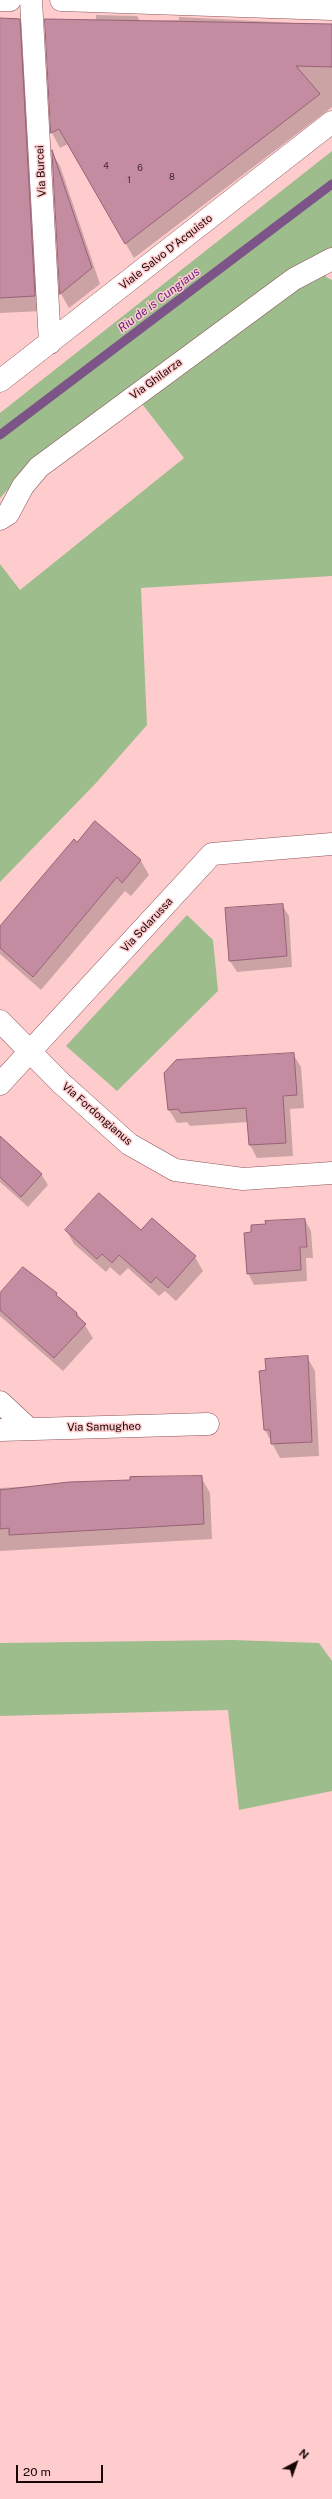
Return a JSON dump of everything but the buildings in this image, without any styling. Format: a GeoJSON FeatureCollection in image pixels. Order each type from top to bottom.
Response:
{"type":"FeatureCollection","features":[{"type":"Feature","properties":{"kind":"street"},"geometry":{"type":"LineString","coordinates":[[0,0],[10,0]]}},
{"type":"Feature","properties":{"kind":"street","name":"Via Burcei"},"geometry":{"type":"LineString","coordinates":[[31,0],[50,343]]}},
{"type":"Feature","properties":{"kind":"street"},"geometry":{"type":"LineString","coordinates":[[61,0],[332,8]]}},
{"type":"Feature","properties":{"kind":"street","name":"Viale Salvo D'Acquisto"},"geometry":{"type":"LineString","coordinates":[[0,381],[332,122]]}},
{"type":"Feature","properties":{"kind":"street","name":"Via Ghilarza"},"geometry":{"type":"LineString","coordinates":[[0,519],[8,514],[23,486],[39,467],[294,279],[332,259]]}},
{"type":"Feature","properties":{"kind":"street","name":"Via Solarussa"},"geometry":{"type":"LineString","coordinates":[[0,1084],[212,854],[332,844]]}},
{"type":"Feature","properties":{"kind":"street","name":"Via Fordongianus"},"geometry":{"type":"LineString","coordinates":[[0,1021],[61,1083],[129,1144],[175,1170],[243,1179],[332,1173]]}},
{"type":"Feature","properties":{"kind":"street"},"geometry":{"type":"LineString","coordinates":[[0,1402],[29,1429]]}},
{"type":"Feature","properties":{"kind":"street","name":"Via Samugheo"},"geometry":{"type":"LineString","coordinates":[[0,1430],[208,1424]]}},
{"type":"Feature","properties":{"kind":"green space"},"geometry":{"type":"Polygon","coordinates":[[[332,151],[332,248],[326,252],[323,264],[326,277],[332,280],[332,576],[141,588],[147,725],[96,783],[0,882],[0,564],[20,590],[184,458],[129,387],[36,459],[0,498],[0,413],[332,151]]]}},
{"type":"Feature","properties":{"kind":"green space"},"geometry":{"type":"Polygon","coordinates":[[[187,915],[213,940],[218,991],[117,1091],[66,1046],[187,915]]]}},
{"type":"Feature","properties":{"kind":"green space"},"geometry":{"type":"Polygon","coordinates":[[[232,1640],[319,1643],[332,1661],[332,1791],[239,1810],[228,1710],[0,1716],[0,1643],[232,1640]]]}},
{"type":"Feature","properties":{"kind":"waterway","name":"Riu de is Cungiaus"},"geometry":{"type":"LineString","coordinates":[[0,435],[332,184]]}}]}
